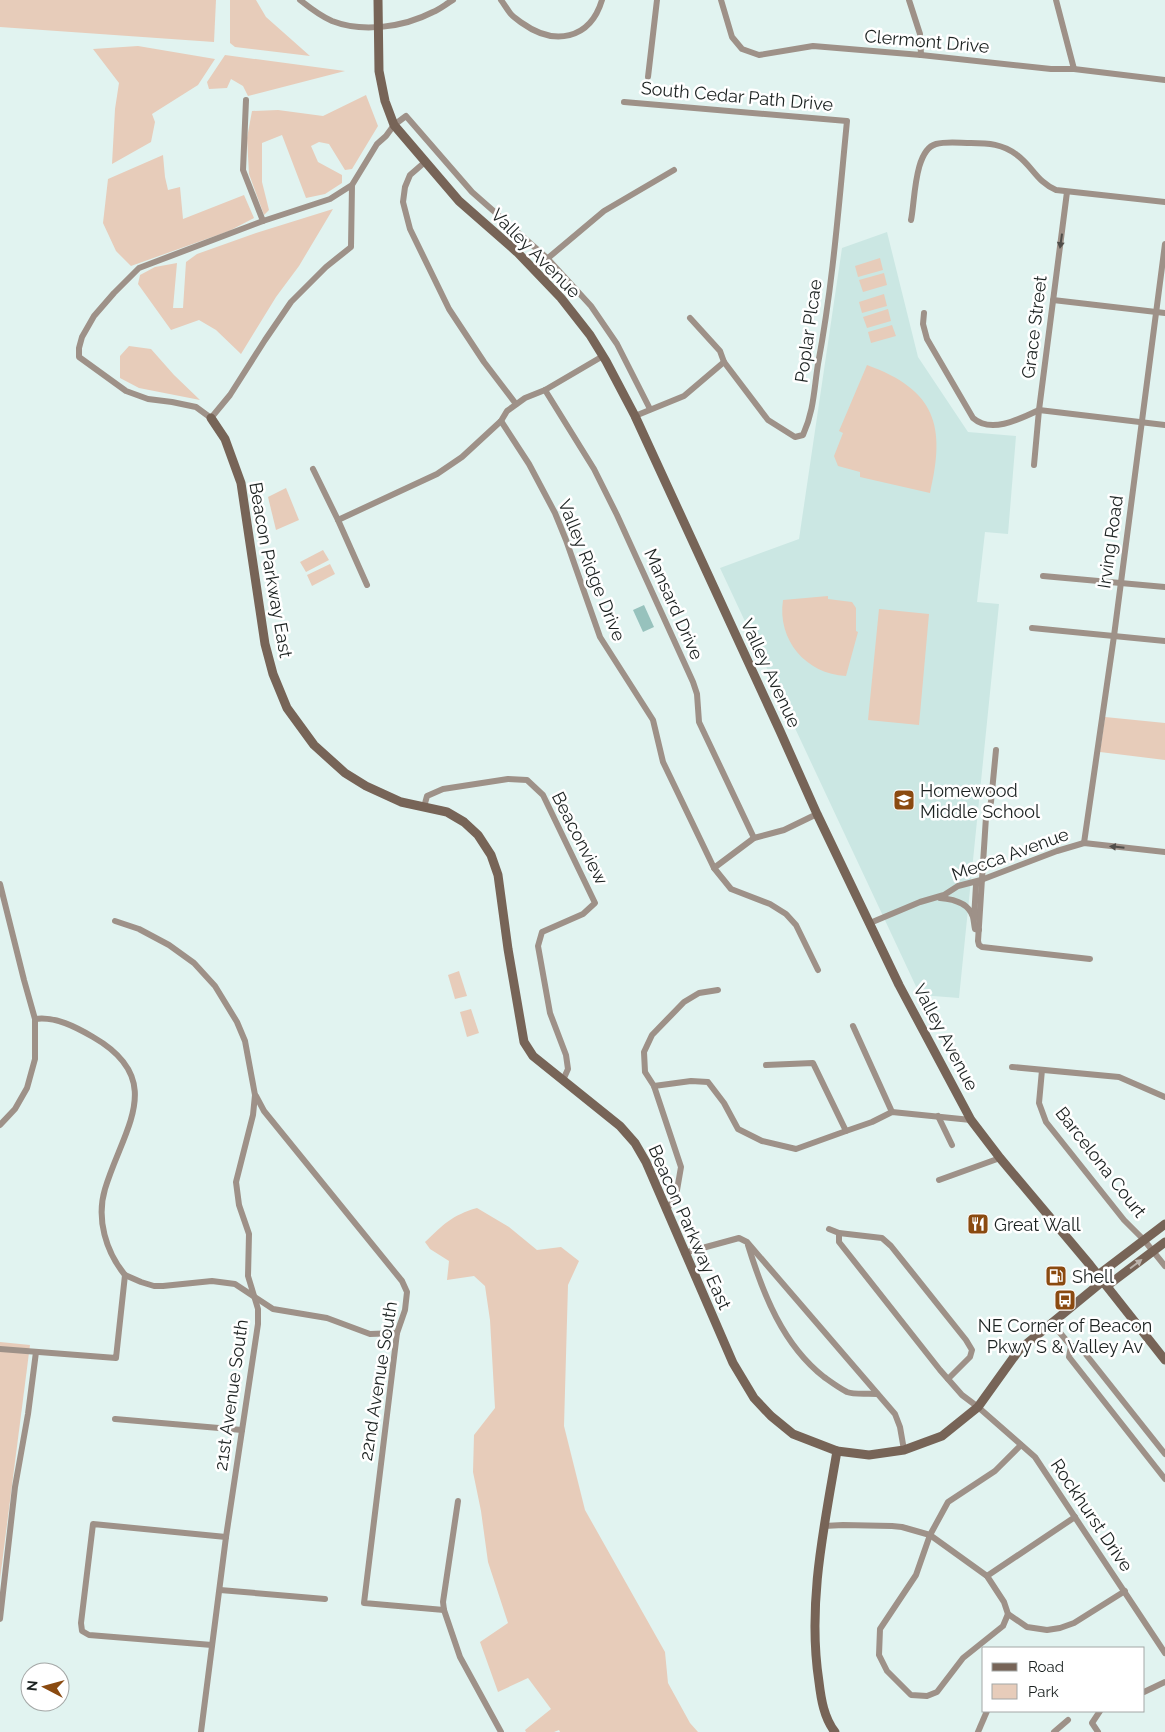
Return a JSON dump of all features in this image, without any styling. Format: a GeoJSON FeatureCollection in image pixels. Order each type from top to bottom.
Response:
{"type":"FeatureCollection","features":[{"type":"Feature","properties":{"kind":"street"},"geometry":{"type":"LineString","coordinates":[[300,0],[333,22],[350,26],[378,27],[409,21],[433,12],[452,0]]}},
{"type":"Feature","properties":{"kind":"street","name":"Valley Avenue"},"geometry":{"type":"LineString","coordinates":[[378,0],[379,71],[385,101],[394,124],[459,201],[535,270],[561,298],[590,335],[635,416],[817,814],[899,984],[971,1120],[1165,1360]]}},
{"type":"Feature","properties":{"kind":"street"},"geometry":{"type":"LineString","coordinates":[[501,0],[511,14],[534,31],[549,36],[563,37],[587,27],[599,10],[602,0]]}},
{"type":"Feature","properties":{"kind":"street"},"geometry":{"type":"LineString","coordinates":[[648,77],[657,0]]}},
{"type":"Feature","properties":{"kind":"street","name":"Clermont Drive"},"geometry":{"type":"LineString","coordinates":[[721,0],[732,37],[742,50],[759,55],[813,46],[921,54],[1165,80]]}},
{"type":"Feature","properties":{"kind":"street"},"geometry":{"type":"LineString","coordinates":[[909,0],[920,34],[921,54]]}},
{"type":"Feature","properties":{"kind":"street"},"geometry":{"type":"LineString","coordinates":[[1056,0],[1074,69]]}},
{"type":"Feature","properties":{"kind":"street"},"geometry":{"type":"LineString","coordinates":[[246,100],[243,170],[263,221]]}},
{"type":"Feature","properties":{"kind":"street","name":"South Cedar Path Drive"},"geometry":{"type":"LineString","coordinates":[[624,102],[847,120],[838,221]]}},
{"type":"Feature","properties":{"kind":"street"},"geometry":{"type":"LineString","coordinates":[[352,185],[351,247],[326,267],[291,302],[240,380],[211,418],[196,407],[148,399],[126,391],[79,357],[82,337],[94,316],[139,268],[263,221],[330,199],[352,185],[377,144],[386,136],[394,124],[406,116],[472,192],[547,258],[591,306],[617,344],[650,409]]}},
{"type":"Feature","properties":{"kind":"street"},"geometry":{"type":"LineString","coordinates":[[911,220],[918,168],[928,149],[935,144],[992,143],[1006,147],[1019,156],[1041,182],[1056,190],[1165,202]]}},
{"type":"Feature","properties":{"kind":"street"},"geometry":{"type":"LineString","coordinates":[[425,162],[410,176],[405,187],[403,202],[408,224],[449,309],[484,362],[516,404]]}},
{"type":"Feature","properties":{"kind":"street"},"geometry":{"type":"LineString","coordinates":[[535,270],[604,211],[674,170]]}},
{"type":"Feature","properties":{"kind":"street","name":"Grace Street"},"geometry":{"type":"LineString","coordinates":[[1034,465],[1039,410],[1067,192]]}},
{"type":"Feature","properties":{"kind":"street","name":"Poplar Plcae"},"geometry":{"type":"LineString","coordinates":[[724,362],[768,420],[794,437],[804,435],[811,418],[825,327],[838,221]]}},
{"type":"Feature","properties":{"kind":"street","name":"Irving Road"},"geometry":{"type":"LineString","coordinates":[[1084,843],[1114,636],[1165,244]]}},
{"type":"Feature","properties":{"kind":"street"},"geometry":{"type":"LineString","coordinates":[[1053,300],[1165,313]]}},
{"type":"Feature","properties":{"kind":"street"},"geometry":{"type":"LineString","coordinates":[[924,313],[923,324],[928,339],[973,418],[980,424],[988,426],[1019,419],[1039,410],[1165,425]]}},
{"type":"Feature","properties":{"kind":"street"},"geometry":{"type":"LineString","coordinates":[[635,416],[684,396],[724,362],[720,351],[690,318]]}},
{"type":"Feature","properties":{"kind":"street"},"geometry":{"type":"LineString","coordinates":[[338,520],[437,474],[462,457],[501,421],[507,411],[516,404],[545,390],[603,356]]}},
{"type":"Feature","properties":{"kind":"street","name":"Mansard Drive"},"geometry":{"type":"LineString","coordinates":[[545,390],[594,469],[618,515],[693,682],[697,694],[699,722],[754,838]]}},
{"type":"Feature","properties":{"kind":"street","name":"Beacon Parkway East"},"geometry":{"type":"LineString","coordinates":[[211,418],[225,439],[241,484],[265,644],[273,674],[287,708],[314,745],[346,773],[366,786],[401,802],[447,812],[464,822],[478,835],[491,855],[498,875],[508,949],[524,1042],[533,1056],[620,1126],[635,1143],[646,1162],[734,1363],[754,1398],[771,1416],[793,1434],[837,1451],[869,1455],[904,1450],[942,1436],[978,1407],[1018,1350],[1103,1281]]}},
{"type":"Feature","properties":{"kind":"street","name":"Valley Ridge Drive"},"geometry":{"type":"LineString","coordinates":[[501,421],[529,464],[554,513],[566,540],[600,637],[653,720],[663,762],[714,868],[732,889],[770,904],[786,914],[796,925],[818,970]]}},
{"type":"Feature","properties":{"kind":"street"},"geometry":{"type":"LineString","coordinates":[[313,469],[367,585]]}},
{"type":"Feature","properties":{"kind":"street"},"geometry":{"type":"LineString","coordinates":[[1043,576],[1165,587]]}},
{"type":"Feature","properties":{"kind":"street"},"geometry":{"type":"LineString","coordinates":[[1032,628],[1165,641]]}},
{"type":"Feature","properties":{"kind":"street"},"geometry":{"type":"LineString","coordinates":[[976,928],[976,885],[981,880],[986,818],[991,802],[996,750]]}},
{"type":"Feature","properties":{"kind":"street","name":"Beaconview"},"geometry":{"type":"LineString","coordinates":[[424,807],[427,796],[444,789],[508,779],[527,780],[543,795],[595,904],[583,914],[542,932],[538,946],[550,1013],[566,1055],[568,1069],[563,1080]]}},
{"type":"Feature","properties":{"kind":"street"},"geometry":{"type":"LineString","coordinates":[[714,868],[754,838],[784,830],[817,814]]}},
{"type":"Feature","properties":{"kind":"street","name":"Mecca Avenue"},"geometry":{"type":"LineString","coordinates":[[870,923],[920,902],[944,896],[958,886],[981,880],[1057,851],[1084,843],[1165,852]]}},
{"type":"Feature","properties":{"kind":"street"},"geometry":{"type":"LineString","coordinates":[[0,884],[24,980],[36,1019],[35,1059],[28,1088],[15,1109],[0,1126]]}},
{"type":"Feature","properties":{"kind":"street"},"geometry":{"type":"LineString","coordinates":[[936,898],[955,900],[964,906],[972,915],[979,945],[982,947],[1090,959]]}},
{"type":"Feature","properties":{"kind":"street","name":"21st Avenue South"},"geometry":{"type":"LineString","coordinates":[[115,921],[139,929],[169,945],[194,963],[215,986],[238,1022],[245,1041],[255,1095],[253,1115],[236,1182],[239,1205],[249,1234],[248,1276],[258,1309],[258,1324],[226,1537],[200,1732]]}},
{"type":"Feature","properties":{"kind":"street"},"geometry":{"type":"LineString","coordinates":[[666,1211],[676,1196],[681,1167],[654,1086],[645,1072],[644,1052],[652,1035],[684,1002],[699,993],[718,990]]}},
{"type":"Feature","properties":{"kind":"street"},"geometry":{"type":"LineString","coordinates":[[36,1019],[46,1017],[72,1026],[106,1044],[121,1057],[130,1074],[136,1093],[134,1113],[104,1190],[102,1216],[105,1238],[109,1249],[125,1275],[154,1286],[219,1281],[234,1284],[273,1309],[327,1318],[370,1334],[397,1333]]}},
{"type":"Feature","properties":{"kind":"street"},"geometry":{"type":"LineString","coordinates":[[853,1026],[892,1112]]}},
{"type":"Feature","properties":{"kind":"street"},"geometry":{"type":"LineString","coordinates":[[766,1065],[813,1063],[846,1132]]}},
{"type":"Feature","properties":{"kind":"street"},"geometry":{"type":"LineString","coordinates":[[1012,1066],[1119,1077],[1165,1097]]}},
{"type":"Feature","properties":{"kind":"street","name":"Barcelona Court"},"geometry":{"type":"LineString","coordinates":[[1042,1070],[1039,1103],[1046,1122],[1124,1220],[1144,1240],[1165,1266]]}},
{"type":"Feature","properties":{"kind":"street"},"geometry":{"type":"LineString","coordinates":[[654,1086],[692,1081],[708,1082],[724,1103],[738,1129],[762,1141],[796,1149],[872,1122],[892,1112],[971,1120]]}},
{"type":"Feature","properties":{"kind":"street","name":"22nd Avenue South"},"geometry":{"type":"LineString","coordinates":[[255,1095],[264,1111],[402,1281],[407,1292],[405,1310],[397,1333],[364,1603],[444,1610]]}},
{"type":"Feature","properties":{"kind":"street"},"geometry":{"type":"LineString","coordinates":[[938,1116],[952,1145]]}},
{"type":"Feature","properties":{"kind":"street"},"geometry":{"type":"LineString","coordinates":[[939,1180],[1000,1158]]}},
{"type":"Feature","properties":{"kind":"street"},"geometry":{"type":"LineString","coordinates":[[1103,1281],[1144,1240],[1165,1224]]}},
{"type":"Feature","properties":{"kind":"street"},"geometry":{"type":"LineString","coordinates":[[828,1229],[839,1233],[882,1238],[891,1246],[972,1350],[970,1357],[948,1379]]}},
{"type":"Feature","properties":{"kind":"street","name":"Rockhurst Drive"},"geometry":{"type":"LineString","coordinates":[[839,1233],[840,1242],[962,1396],[978,1407],[1035,1457],[1165,1653]]}},
{"type":"Feature","properties":{"kind":"street"},"geometry":{"type":"LineString","coordinates":[[684,1252],[739,1238],[747,1242],[895,1414],[900,1427],[904,1450]]}},
{"type":"Feature","properties":{"kind":"street"},"geometry":{"type":"LineString","coordinates":[[747,1242],[759,1281],[784,1332],[811,1366],[848,1392],[877,1394]]}},
{"type":"Feature","properties":{"kind":"street"},"geometry":{"type":"LineString","coordinates":[[1103,1281],[1165,1242]]}},
{"type":"Feature","properties":{"kind":"street"},"geometry":{"type":"LineString","coordinates":[[0,1349],[116,1358],[125,1275]]}},
{"type":"Feature","properties":{"kind":"street"},"geometry":{"type":"LineString","coordinates":[[1051,1322],[1071,1346],[1080,1347],[1165,1454]]}},
{"type":"Feature","properties":{"kind":"street"},"geometry":{"type":"LineString","coordinates":[[1071,1346],[1069,1357],[1165,1479]]}},
{"type":"Feature","properties":{"kind":"street"},"geometry":{"type":"LineString","coordinates":[[0,1619],[15,1487],[28,1414],[36,1352]]}},
{"type":"Feature","properties":{"kind":"street"},"geometry":{"type":"LineString","coordinates":[[115,1419],[242,1430]]}},
{"type":"Feature","properties":{"kind":"street"},"geometry":{"type":"LineString","coordinates":[[1008,1614],[1003,1626],[963,1658],[937,1692],[927,1696],[911,1695],[898,1684],[887,1671],[879,1655],[880,1629],[916,1575],[930,1535],[948,1502],[995,1471],[1021,1445]]}},
{"type":"Feature","properties":{"kind":"street"},"geometry":{"type":"LineString","coordinates":[[835,1732],[822,1703],[814,1655],[814,1613],[824,1526],[837,1451]]}},
{"type":"Feature","properties":{"kind":"street"},"geometry":{"type":"LineString","coordinates":[[458,1502],[443,1602],[444,1610],[460,1657],[500,1732]]}},
{"type":"Feature","properties":{"kind":"street"},"geometry":{"type":"LineString","coordinates":[[987,1576],[1075,1517]]}},
{"type":"Feature","properties":{"kind":"street"},"geometry":{"type":"LineString","coordinates":[[212,1645],[89,1635],[82,1631],[81,1623],[92,1524],[226,1537]]}},
{"type":"Feature","properties":{"kind":"street"},"geometry":{"type":"LineString","coordinates":[[824,1526],[843,1524],[892,1526],[930,1535],[987,1576],[1004,1602],[1008,1614],[1027,1627],[1047,1630],[1074,1623],[1124,1591]]}},
{"type":"Feature","properties":{"kind":"street"},"geometry":{"type":"LineString","coordinates":[[220,1590],[325,1599]]}},
{"type":"Feature","properties":{"kind":"street"},"geometry":{"type":"LineString","coordinates":[[1145,1692],[1165,1682]]}},
{"type":"Feature","properties":{"kind":"street"},"geometry":{"type":"LineString","coordinates":[[978,1732],[987,1712]]}},
{"type":"Feature","properties":{"kind":"street"},"geometry":{"type":"LineString","coordinates":[[1098,1732],[1092,1723],[1099,1712]]}},
{"type":"Feature","properties":{"kind":"street"},"geometry":{"type":"LineString","coordinates":[[1054,1732],[1068,1720]]}},
{"type":"Feature","properties":{"kind":"shaded area","name":"Homewood Middle School"},"geometry":{"type":"Polygon","coordinates":[[[887,232],[918,357],[968,432],[1016,436],[1008,534],[985,532],[977,602],[999,604],[959,998],[920,995],[720,568],[799,539],[842,248],[887,232]]]}},
{"type":"Feature","properties":{"kind":"shaded area"},"geometry":{"type":"Polygon","coordinates":[[[644,605],[654,627],[643,632],[633,610],[644,605]]]}},
{"type":"Feature","properties":{"kind":"green space"},"geometry":{"type":"Polygon","coordinates":[[[0,0],[216,0],[214,42],[0,27],[0,0]]]}},
{"type":"Feature","properties":{"kind":"green space"},"geometry":{"type":"Polygon","coordinates":[[[230,0],[256,0],[266,17],[310,56],[235,47],[230,43],[230,0]]]}},
{"type":"Feature","properties":{"kind":"green space"},"geometry":{"type":"Polygon","coordinates":[[[138,46],[215,59],[198,85],[152,114],[155,122],[151,142],[112,164],[115,109],[119,83],[93,49],[138,46]]]}},
{"type":"Feature","properties":{"kind":"green space"},"geometry":{"type":"Polygon","coordinates":[[[225,55],[345,71],[248,96],[243,86],[231,79],[227,88],[209,89],[207,82],[225,55]]]}},
{"type":"Feature","properties":{"kind":"green space"},"geometry":{"type":"Polygon","coordinates":[[[366,95],[378,126],[352,169],[345,170],[329,144],[319,142],[311,146],[318,162],[342,175],[342,183],[325,194],[306,198],[282,135],[262,143],[262,182],[269,210],[264,215],[249,174],[247,138],[252,111],[278,110],[323,116],[366,95]]]}},
{"type":"Feature","properties":{"kind":"green space"},"geometry":{"type":"Polygon","coordinates":[[[163,155],[168,190],[180,187],[183,219],[244,195],[254,218],[229,231],[131,266],[116,251],[103,223],[108,179],[163,155]]]}},
{"type":"Feature","properties":{"kind":"green space"},"geometry":{"type":"Polygon","coordinates":[[[333,209],[299,266],[276,297],[241,354],[216,330],[199,320],[171,330],[138,284],[140,275],[155,267],[177,263],[173,308],[183,308],[186,262],[197,254],[333,209]]]}},
{"type":"Feature","properties":{"kind":"green space"},"geometry":{"type":"Polygon","coordinates":[[[880,258],[883,270],[858,277],[855,266],[880,258]]]}},
{"type":"Feature","properties":{"kind":"green space"},"geometry":{"type":"Polygon","coordinates":[[[884,273],[887,285],[863,292],[859,280],[884,273]]]}},
{"type":"Feature","properties":{"kind":"green space"},"geometry":{"type":"Polygon","coordinates":[[[884,294],[887,306],[862,313],[859,302],[884,294]]]}},
{"type":"Feature","properties":{"kind":"green space"},"geometry":{"type":"Polygon","coordinates":[[[888,309],[891,321],[867,328],[863,317],[888,309]]]}},
{"type":"Feature","properties":{"kind":"green space"},"geometry":{"type":"Polygon","coordinates":[[[892,325],[896,336],[871,343],[868,332],[892,325]]]}},
{"type":"Feature","properties":{"kind":"green space"},"geometry":{"type":"Polygon","coordinates":[[[129,346],[151,349],[200,400],[139,388],[120,378],[120,356],[129,346]]]}},
{"type":"Feature","properties":{"kind":"green space"},"geometry":{"type":"Polygon","coordinates":[[[867,365],[890,375],[908,386],[921,399],[930,413],[935,430],[937,448],[930,493],[860,477],[860,472],[838,466],[834,456],[843,433],[839,431],[867,365]]]}},
{"type":"Feature","properties":{"kind":"green space"},"geometry":{"type":"Polygon","coordinates":[[[286,488],[299,520],[276,530],[268,497],[286,488]]]}},
{"type":"Feature","properties":{"kind":"green space"},"geometry":{"type":"Polygon","coordinates":[[[323,550],[329,560],[306,572],[300,562],[323,550]]]}},
{"type":"Feature","properties":{"kind":"green space"},"geometry":{"type":"Polygon","coordinates":[[[330,564],[335,574],[312,586],[307,575],[330,564]]]}},
{"type":"Feature","properties":{"kind":"green space"},"geometry":{"type":"Polygon","coordinates":[[[828,596],[828,599],[852,602],[856,608],[856,631],[858,632],[846,676],[818,669],[807,662],[790,641],[782,615],[783,600],[828,596]]]}},
{"type":"Feature","properties":{"kind":"green space"},"geometry":{"type":"Polygon","coordinates":[[[879,609],[929,614],[919,725],[868,720],[879,609]]]}},
{"type":"Feature","properties":{"kind":"green space"},"geometry":{"type":"Polygon","coordinates":[[[1105,717],[1165,723],[1165,760],[1100,752],[1105,717]]]}},
{"type":"Feature","properties":{"kind":"green space"},"geometry":{"type":"Polygon","coordinates":[[[459,971],[467,996],[455,999],[448,975],[459,971]]]}},
{"type":"Feature","properties":{"kind":"green space"},"geometry":{"type":"Polygon","coordinates":[[[471,1009],[479,1033],[467,1037],[460,1012],[471,1009]]]}},
{"type":"Feature","properties":{"kind":"green space"},"geometry":{"type":"Polygon","coordinates":[[[477,1208],[509,1227],[537,1250],[561,1247],[579,1261],[568,1285],[564,1426],[585,1510],[665,1652],[668,1683],[690,1723],[698,1732],[560,1732],[559,1730],[554,1732],[526,1732],[525,1730],[551,1709],[528,1678],[498,1692],[480,1642],[508,1623],[488,1562],[473,1472],[474,1435],[495,1408],[490,1320],[485,1286],[474,1276],[447,1280],[449,1261],[430,1249],[425,1242],[454,1217],[477,1208]]]}},
{"type":"Feature","properties":{"kind":"green space"},"geometry":{"type":"Polygon","coordinates":[[[0,1342],[30,1345],[0,1579],[0,1342]]]}},
{"type":"Feature","properties":{"kind":"place","name":"Homewood Middle School"},"geometry":{"type":"Point","coordinates":[904,800]}},
{"type":"Feature","properties":{"kind":"place","name":"Great Wall"},"geometry":{"type":"Point","coordinates":[978,1224]}},
{"type":"Feature","properties":{"kind":"place","name":"Shell"},"geometry":{"type":"Point","coordinates":[1056,1276]}},
{"type":"Feature","properties":{"kind":"place","name":"NE Corner of Beacon Pkwy S & Valley Av"},"geometry":{"type":"Point","coordinates":[1065,1300]}}]}
